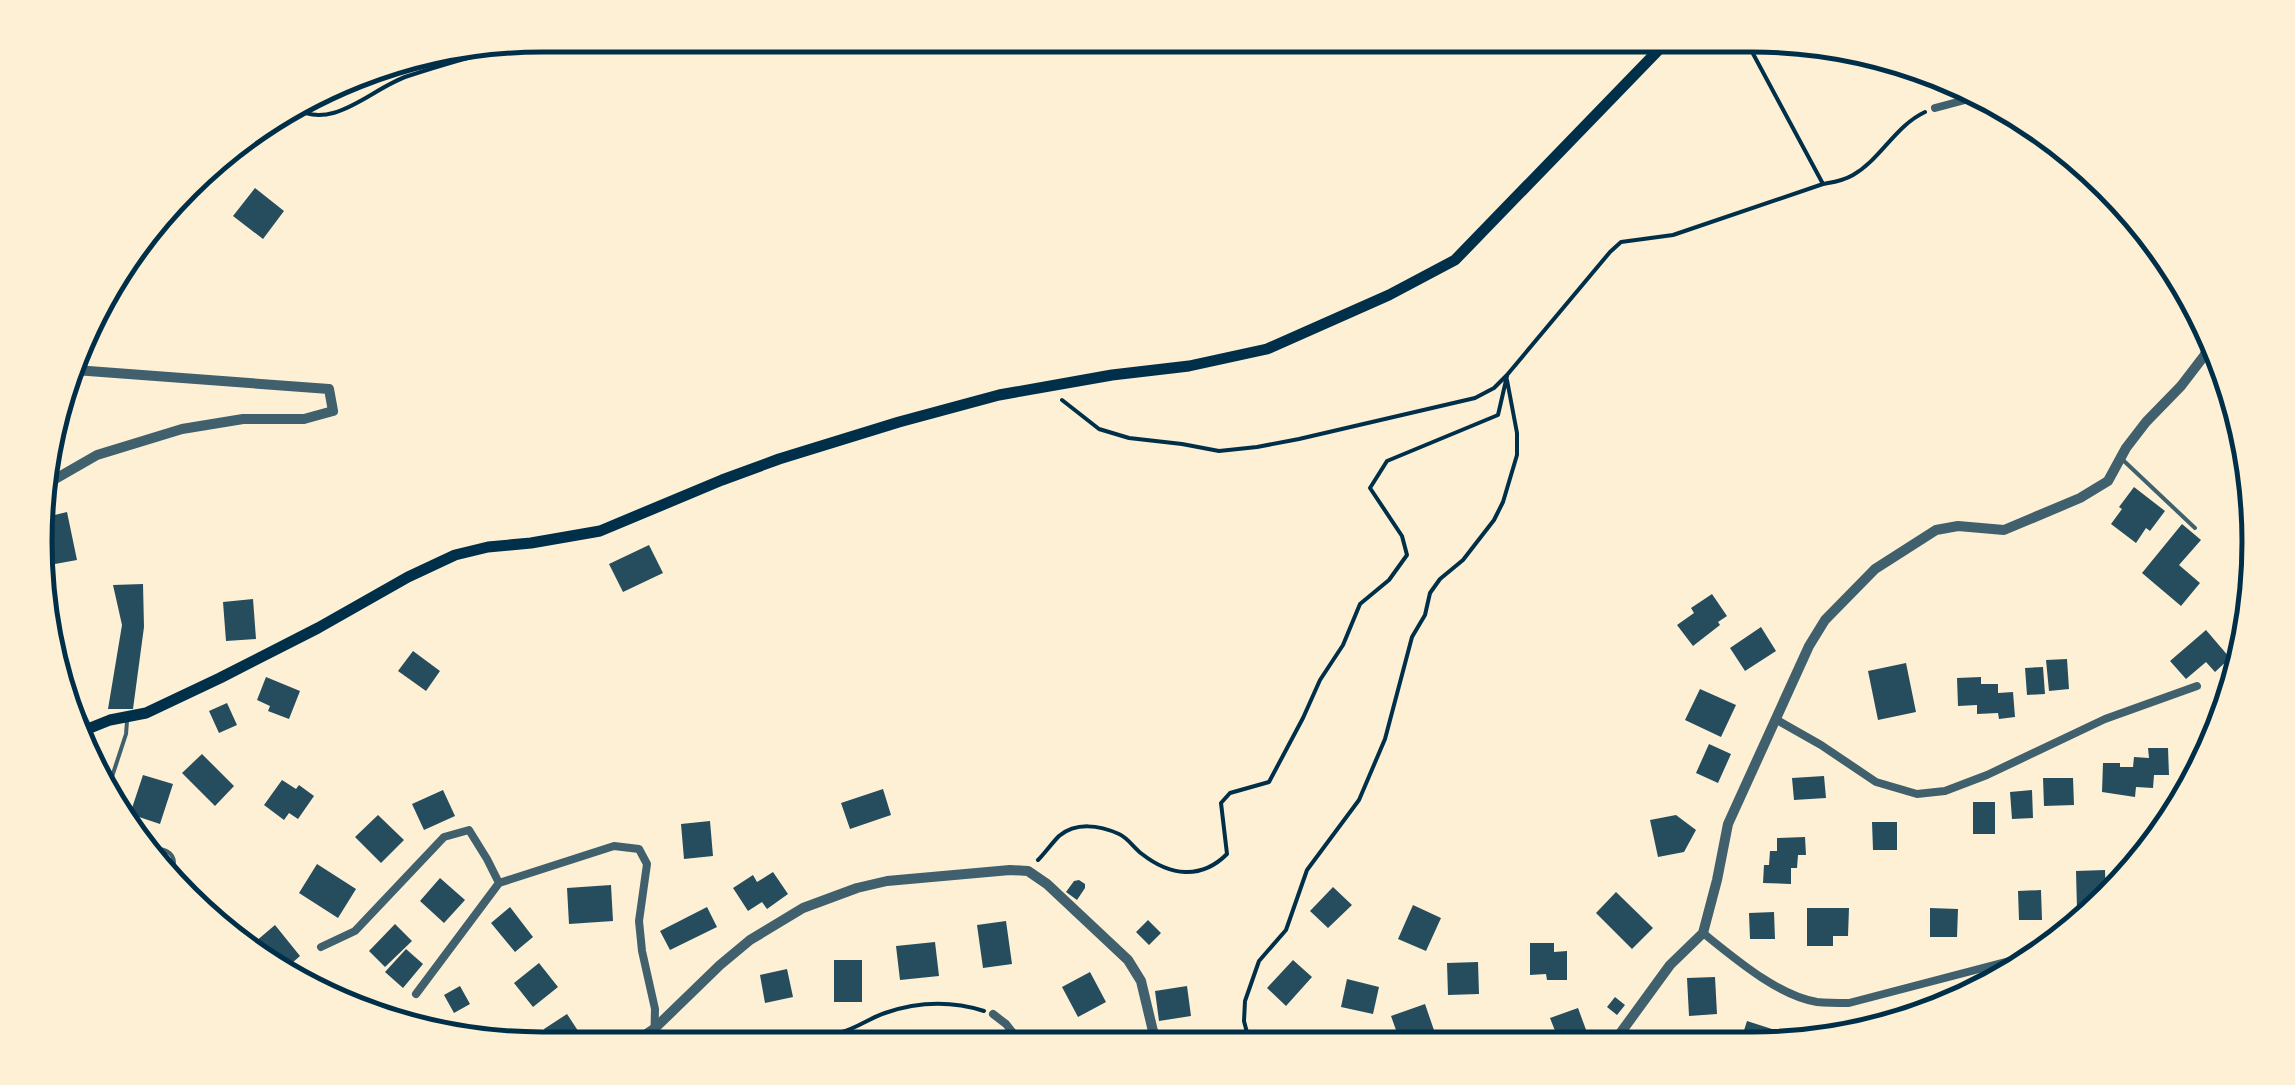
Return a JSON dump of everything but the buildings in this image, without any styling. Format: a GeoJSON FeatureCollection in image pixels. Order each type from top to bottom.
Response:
{"type":"FeatureCollection","features":[{"type":"Feature","properties":{"kind":"main road"},"geometry":{"type":"LineString","coordinates":[[90,728],[146,713],[220,678],[455,555],[600,532],[779,460],[999,395],[1189,366],[1267,349],[1389,295],[1456,260],[1657,52]]}},
{"type":"Feature","properties":{"kind":"street"},"geometry":{"type":"LineString","coordinates":[[1935,108],[1963,100]]}},
{"type":"Feature","properties":{"kind":"street"},"geometry":{"type":"LineString","coordinates":[[1622,1032],[1670,965],[1703,933],[1728,824],[1809,646],[1825,620],[1876,569],[1936,530],[1958,526],[2004,530],[2108,481],[2146,422],[2205,355]]}},
{"type":"Feature","properties":{"kind":"street"},"geometry":{"type":"LineString","coordinates":[[57,478],[97,455],[182,429],[243,419],[304,418],[333,412],[328,389],[84,371]]}},
{"type":"Feature","properties":{"kind":"street"},"geometry":{"type":"LineString","coordinates":[[1777,720],[1876,782],[1917,794],[1945,791],[1987,775],[2105,719],[2197,686]]}},
{"type":"Feature","properties":{"kind":"street"},"geometry":{"type":"LineString","coordinates":[[321,948],[354,931],[444,837],[469,830],[499,883]]}},
{"type":"Feature","properties":{"kind":"street"},"geometry":{"type":"LineString","coordinates":[[416,994],[499,883],[614,846],[639,849],[646,864],[639,922],[655,1009],[654,1029]]}},
{"type":"Feature","properties":{"kind":"street"},"geometry":{"type":"LineString","coordinates":[[650,1032],[750,940],[803,908],[887,881],[1010,870],[1028,871],[1048,884],[1128,960],[1141,981],[1152,1032]]}},
{"type":"Feature","properties":{"kind":"street"},"geometry":{"type":"LineString","coordinates":[[1703,933],[1754,974],[1806,1000],[1820,1002],[1849,1003],[2006,962]]}},
{"type":"Feature","properties":{"kind":"street"},"geometry":{"type":"LineString","coordinates":[[993,1014],[1013,1032]]}},
{"type":"Feature","properties":{"kind":"lane"},"geometry":{"type":"LineString","coordinates":[[2121,458],[2195,528]]}},
{"type":"Feature","properties":{"kind":"lane"},"geometry":{"type":"LineString","coordinates":[[85,716],[90,728]]}},
{"type":"Feature","properties":{"kind":"lane"},"geometry":{"type":"LineString","coordinates":[[112,776],[128,716]]}},
{"type":"Feature","properties":{"kind":"lane"},"geometry":{"type":"LineString","coordinates":[[160,849],[168,851],[174,863]]}},
{"type":"Feature","properties":{"kind":"path"},"geometry":{"type":"LineString","coordinates":[[1752,52],[1823,184]]}},
{"type":"Feature","properties":{"kind":"path"},"geometry":{"type":"LineString","coordinates":[[306,113],[334,114],[405,77],[470,58]]}},
{"type":"Feature","properties":{"kind":"path"},"geometry":{"type":"LineString","coordinates":[[1047,387],[1099,429],[1130,438],[1218,451],[1285,442],[1475,398],[1507,375],[1622,242],[1672,235],[1842,181],[1858,173],[1897,131],[1919,114],[1935,108]]}},
{"type":"Feature","properties":{"kind":"path"},"geometry":{"type":"LineString","coordinates":[[1028,871],[1061,835],[1085,824],[1121,834],[1166,869],[1193,872],[1214,867],[1227,854],[1221,803],[1230,794],[1268,782],[1320,680],[1343,645],[1360,604],[1389,580],[1407,555],[1402,536],[1370,488],[1387,462],[1498,415],[1507,375]]}},
{"type":"Feature","properties":{"kind":"path"},"geometry":{"type":"LineString","coordinates":[[1247,1032],[1246,1001],[1259,961],[1286,930],[1307,870],[1359,800],[1385,739],[1412,637],[1425,615],[1430,594],[1440,579],[1463,560],[1503,502],[1517,455],[1507,375]]}},
{"type":"Feature","properties":{"kind":"path"},"geometry":{"type":"LineString","coordinates":[[845,1032],[885,1013],[942,1002],[993,1014]]}}]}
